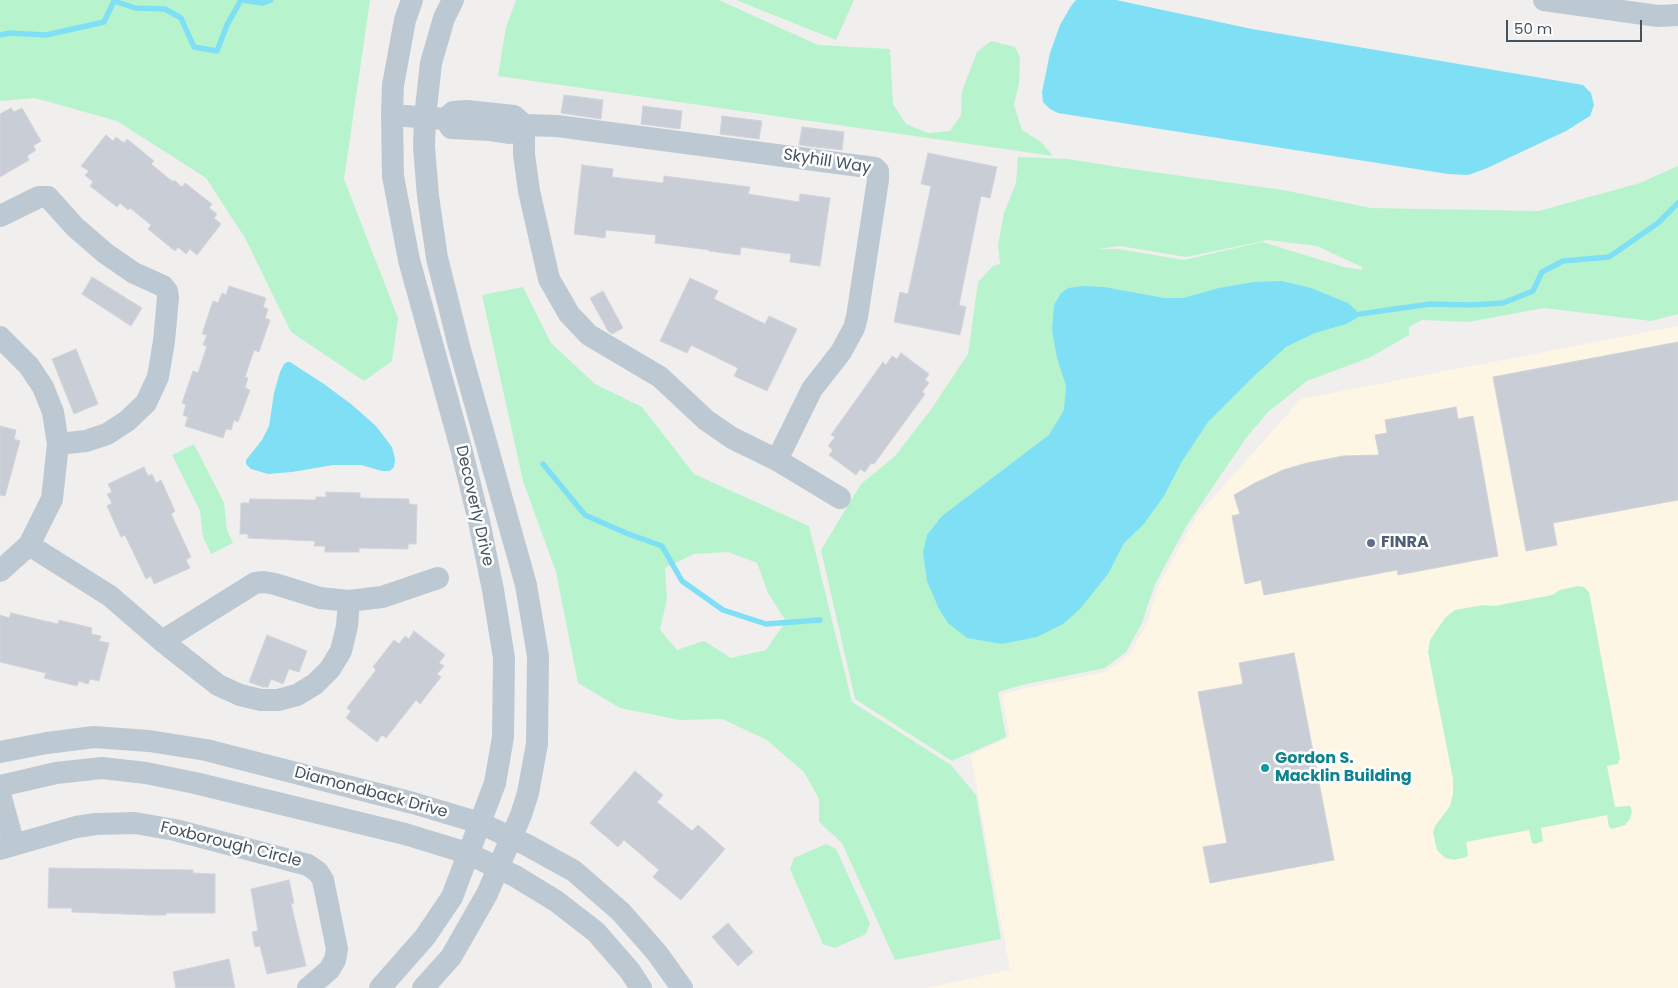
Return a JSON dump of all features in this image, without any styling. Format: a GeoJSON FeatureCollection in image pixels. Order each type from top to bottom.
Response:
{"type":"FeatureCollection","features":[{"type":"Feature","properties":{"kind":"street","name":"Decoverly Drive"},"geometry":{"type":"LineString","coordinates":[[380,988],[426,937],[452,897],[495,782],[503,737],[504,658],[493,590],[479,521],[438,362],[409,260],[393,176],[392,115],[394,85],[406,20],[412,0]]}},
{"type":"Feature","properties":{"kind":"street","name":"Decoverly Drive"},"geometry":{"type":"LineString","coordinates":[[423,988],[451,957],[477,913],[499,868],[528,793],[537,744],[538,656],[526,586],[459,346],[437,258],[428,196],[424,147],[435,118],[431,64],[444,18],[453,0]]}},
{"type":"Feature","properties":{"kind":"street"},"geometry":{"type":"LineString","coordinates":[[1544,0],[1658,16],[1678,15]]}},
{"type":"Feature","properties":{"kind":"street","name":"Skyhill Way"},"geometry":{"type":"LineString","coordinates":[[392,115],[435,118],[453,112],[482,112],[514,116],[524,125],[556,126],[871,166],[878,171],[858,317],[841,352],[812,389],[777,460]]}},
{"type":"Feature","properties":{"kind":"street"},"geometry":{"type":"LineString","coordinates":[[524,125],[524,154],[528,191],[537,230],[549,279],[569,314],[590,334],[660,377],[713,424],[732,438],[777,460],[840,498]]}},
{"type":"Feature","properties":{"kind":"street"},"geometry":{"type":"LineString","coordinates":[[0,216],[39,196],[48,197],[75,227],[105,253],[134,273],[163,286],[167,291],[164,341],[158,377],[146,403],[127,421],[107,434],[86,441],[58,444]]}},
{"type":"Feature","properties":{"kind":"street"},"geometry":{"type":"LineString","coordinates":[[0,337],[29,366],[43,387],[53,412],[58,444],[52,499],[29,545],[0,571]]}},
{"type":"Feature","properties":{"kind":"street"},"geometry":{"type":"LineString","coordinates":[[479,521],[505,512]]}},
{"type":"Feature","properties":{"kind":"street"},"geometry":{"type":"LineString","coordinates":[[29,545],[110,596],[208,678],[228,690],[261,700],[278,700],[297,695],[315,684],[330,670],[341,651],[347,626],[349,601]]}},
{"type":"Feature","properties":{"kind":"street"},"geometry":{"type":"LineString","coordinates":[[162,641],[255,583],[276,584],[320,598],[349,601],[382,597],[438,578]]}},
{"type":"Feature","properties":{"kind":"street","name":"Diamondback Drive"},"geometry":{"type":"LineString","coordinates":[[0,752],[94,737],[149,740],[206,750],[413,803],[480,823],[574,871],[614,906],[657,953],[682,988]]}},
{"type":"Feature","properties":{"kind":"street","name":"Diamondback Drive"},"geometry":{"type":"LineString","coordinates":[[0,786],[56,773],[102,768],[146,773],[405,834],[468,854],[499,868],[556,900],[596,932],[630,971],[641,988]]}},
{"type":"Feature","properties":{"kind":"street","name":"Foxborough Circle"},"geometry":{"type":"LineString","coordinates":[[0,794],[7,847],[76,827],[96,824],[135,823],[175,830],[308,865],[318,872],[323,880],[337,949],[335,960],[329,970],[308,988]]}},
{"type":"Feature","properties":{"kind":"shaded area"},"geometry":{"type":"Polygon","coordinates":[[[1678,326],[1678,988],[926,988],[1010,970],[971,755],[1010,737],[1002,695],[1022,689],[1106,672],[1130,654],[1147,623],[1159,585],[1197,516],[1301,399],[1678,326]]]}},
{"type":"Feature","properties":{"kind":"green space"},"geometry":{"type":"Polygon","coordinates":[[[0,0],[370,0],[344,179],[398,318],[392,361],[364,381],[291,332],[245,238],[206,178],[117,121],[35,98],[0,101],[0,0]]]}},
{"type":"Feature","properties":{"kind":"green space"},"geometry":{"type":"Polygon","coordinates":[[[516,0],[719,0],[818,45],[890,49],[893,104],[906,124],[928,133],[950,131],[961,115],[962,91],[977,52],[991,41],[1015,47],[1020,57],[1019,83],[1014,105],[1022,130],[1041,142],[1053,156],[498,76],[506,27],[516,0]]]}},
{"type":"Feature","properties":{"kind":"green space"},"geometry":{"type":"Polygon","coordinates":[[[736,0],[854,0],[836,40],[736,0]]]}},
{"type":"Feature","properties":{"kind":"green space"},"geometry":{"type":"Polygon","coordinates":[[[1018,157],[1068,159],[1283,190],[1371,208],[1539,211],[1640,183],[1678,166],[1678,314],[1651,321],[1544,308],[1468,322],[1422,320],[1409,327],[1409,335],[1371,357],[1307,381],[1268,412],[1246,438],[1187,525],[1155,584],[1142,623],[1126,652],[1105,668],[1022,685],[998,692],[1006,737],[952,761],[855,699],[821,550],[861,484],[895,456],[930,411],[968,354],[978,282],[993,266],[1000,264],[998,245],[1004,213],[1016,183],[1018,157]],[[1268,240],[1186,257],[1120,246],[1098,249],[1119,249],[1184,260],[1262,242],[1344,267],[1362,270],[1362,267],[1317,246],[1268,240]]]}},
{"type":"Feature","properties":{"kind":"green space"},"geometry":{"type":"Polygon","coordinates":[[[523,287],[551,343],[595,384],[642,407],[694,474],[809,526],[852,702],[951,765],[976,795],[1001,939],[895,960],[842,843],[819,822],[819,799],[804,772],[767,740],[722,719],[680,720],[620,708],[578,683],[556,572],[523,481],[482,295],[523,287]],[[728,552],[694,554],[665,568],[667,598],[660,630],[677,650],[704,641],[731,658],[766,650],[786,621],[768,593],[757,563],[728,552]]]}},
{"type":"Feature","properties":{"kind":"green space"},"geometry":{"type":"Polygon","coordinates":[[[194,444],[224,503],[227,530],[233,543],[211,554],[203,537],[200,511],[172,455],[194,444]]]}},
{"type":"Feature","properties":{"kind":"green space"},"geometry":{"type":"Polygon","coordinates":[[[1578,586],[1584,587],[1589,592],[1620,758],[1618,764],[1607,766],[1615,807],[1630,806],[1632,811],[1630,819],[1625,825],[1612,829],[1609,827],[1607,815],[1541,828],[1543,841],[1536,844],[1532,843],[1529,830],[1466,842],[1467,857],[1454,860],[1445,858],[1437,850],[1433,833],[1435,826],[1450,806],[1453,794],[1453,779],[1428,652],[1430,640],[1445,618],[1455,610],[1483,605],[1494,606],[1552,595],[1560,590],[1578,586]]]}},
{"type":"Feature","properties":{"kind":"green space"},"geometry":{"type":"Polygon","coordinates":[[[826,844],[836,849],[870,923],[866,934],[835,948],[823,944],[790,869],[794,858],[826,844]]]}},
{"type":"Feature","properties":{"kind":"water"},"geometry":{"type":"Polygon","coordinates":[[[1076,0],[1116,0],[1252,29],[1583,85],[1591,93],[1594,105],[1590,116],[1566,131],[1468,175],[1448,174],[1058,113],[1050,109],[1043,102],[1042,92],[1050,53],[1060,25],[1076,0]]]}},
{"type":"Feature","properties":{"kind":"water"},"geometry":{"type":"Polygon","coordinates":[[[1282,281],[1311,288],[1348,303],[1360,314],[1357,318],[1346,324],[1315,333],[1286,347],[1208,422],[1181,463],[1164,496],[1143,525],[1124,543],[1108,574],[1080,609],[1063,624],[1037,637],[1002,644],[967,638],[948,623],[939,609],[927,581],[923,552],[927,535],[942,516],[1049,435],[1064,410],[1066,386],[1057,358],[1052,331],[1054,305],[1061,293],[1068,288],[1084,286],[1104,287],[1164,298],[1183,298],[1219,288],[1254,282],[1282,281]]]}},
{"type":"Feature","properties":{"kind":"water"},"geometry":{"type":"Polygon","coordinates":[[[287,362],[290,362],[324,384],[376,426],[392,447],[395,459],[394,467],[390,471],[382,471],[361,465],[333,465],[268,474],[251,469],[246,464],[246,460],[262,440],[269,426],[274,393],[280,372],[287,362]]]}},
{"type":"Feature","properties":{"kind":"building"},"geometry":{"type":"Polygon","coordinates":[[[564,95],[603,100],[601,119],[561,113],[564,95]]]}},
{"type":"Feature","properties":{"kind":"building"},"geometry":{"type":"Polygon","coordinates":[[[643,106],[682,111],[680,129],[641,124],[643,106]]]}},
{"type":"Feature","properties":{"kind":"building"},"geometry":{"type":"Polygon","coordinates":[[[11,108],[14,112],[22,108],[41,141],[33,146],[36,150],[27,156],[29,160],[0,177],[0,114],[11,108]]]}},
{"type":"Feature","properties":{"kind":"building"},"geometry":{"type":"Polygon","coordinates":[[[722,116],[762,121],[759,139],[720,134],[722,116]]]}},
{"type":"Feature","properties":{"kind":"building"},"geometry":{"type":"Polygon","coordinates":[[[802,127],[844,132],[842,150],[799,145],[802,127]]]}},
{"type":"Feature","properties":{"kind":"building"},"geometry":{"type":"Polygon","coordinates":[[[106,135],[113,141],[116,137],[124,143],[127,139],[154,161],[151,164],[173,182],[174,180],[182,187],[185,183],[212,204],[209,208],[217,214],[214,218],[221,224],[197,255],[190,249],[186,254],[178,247],[175,251],[148,229],[151,225],[130,208],[128,210],[120,203],[117,207],[90,186],[93,182],[85,175],[89,171],[81,166],[106,135]]]}},
{"type":"Feature","properties":{"kind":"building"},"geometry":{"type":"Polygon","coordinates":[[[928,153],[997,167],[990,198],[981,196],[959,305],[966,307],[960,335],[894,322],[900,292],[908,294],[931,186],[921,184],[928,153]]]}},
{"type":"Feature","properties":{"kind":"building"},"geometry":{"type":"Polygon","coordinates":[[[582,165],[613,169],[612,177],[663,183],[664,176],[750,187],[748,194],[799,202],[800,194],[830,198],[820,266],[790,262],[791,254],[741,247],[740,255],[655,243],[656,235],[606,230],[605,238],[574,234],[582,165]]]}},
{"type":"Feature","properties":{"kind":"building"},"geometry":{"type":"Polygon","coordinates":[[[92,277],[142,308],[131,326],[82,294],[92,277]]]}},
{"type":"Feature","properties":{"kind":"building"},"geometry":{"type":"Polygon","coordinates":[[[690,278],[718,291],[714,299],[765,324],[769,316],[797,329],[767,391],[734,376],[738,368],[691,345],[687,353],[660,341],[690,278]]]}},
{"type":"Feature","properties":{"kind":"building"},"geometry":{"type":"Polygon","coordinates":[[[229,286],[266,298],[263,307],[268,309],[265,318],[270,320],[259,352],[254,350],[245,377],[248,378],[245,388],[250,390],[238,422],[234,420],[231,430],[226,429],[223,438],[185,426],[188,417],[183,415],[186,405],[182,403],[193,371],[198,373],[207,346],[203,345],[207,335],[202,334],[213,301],[218,303],[222,293],[226,295],[229,286]]]}},
{"type":"Feature","properties":{"kind":"building"},"geometry":{"type":"Polygon","coordinates":[[[603,291],[623,328],[612,334],[608,331],[590,298],[603,291]]]}},
{"type":"Feature","properties":{"kind":"building"},"geometry":{"type":"Polygon","coordinates":[[[1678,342],[1678,500],[1553,523],[1557,545],[1526,551],[1493,377],[1678,342]]]}},
{"type":"Feature","properties":{"kind":"building"},"geometry":{"type":"Polygon","coordinates":[[[76,349],[98,404],[74,414],[52,359],[76,349]]]}},
{"type":"Feature","properties":{"kind":"building"},"geometry":{"type":"Polygon","coordinates":[[[901,353],[929,374],[925,380],[929,383],[922,392],[925,394],[874,464],[871,463],[865,472],[860,469],[856,475],[829,455],[833,450],[828,446],[835,437],[831,435],[883,362],[886,365],[892,356],[897,359],[901,353]]]}},
{"type":"Feature","properties":{"kind":"building"},"geometry":{"type":"Polygon","coordinates":[[[1456,407],[1458,419],[1473,416],[1498,556],[1398,575],[1397,570],[1264,595],[1261,580],[1245,584],[1232,516],[1240,514],[1234,495],[1283,470],[1307,463],[1343,456],[1379,455],[1375,435],[1387,433],[1385,420],[1456,407]]]}},
{"type":"Feature","properties":{"kind":"building"},"geometry":{"type":"Polygon","coordinates":[[[0,426],[16,430],[14,439],[20,441],[5,496],[0,495],[0,426]]]}},
{"type":"Feature","properties":{"kind":"building"},"geometry":{"type":"Polygon","coordinates":[[[144,467],[148,476],[152,474],[156,483],[161,480],[175,511],[171,514],[191,557],[186,560],[190,568],[154,584],[151,576],[146,579],[125,535],[121,537],[107,506],[112,503],[107,494],[112,492],[108,484],[144,467]]]}},
{"type":"Feature","properties":{"kind":"building"},"geometry":{"type":"Polygon","coordinates":[[[326,492],[360,493],[360,498],[409,499],[409,504],[417,505],[416,544],[408,544],[408,549],[359,548],[359,552],[325,552],[325,546],[314,546],[315,541],[248,538],[248,534],[240,534],[241,503],[249,503],[250,499],[316,500],[316,497],[326,497],[326,492]]]}},
{"type":"Feature","properties":{"kind":"building"},"geometry":{"type":"Polygon","coordinates":[[[11,613],[58,624],[59,620],[92,628],[91,634],[101,636],[99,641],[109,643],[99,681],[90,679],[88,684],[79,681],[77,686],[44,678],[46,673],[0,662],[0,615],[9,618],[11,613]]]}},
{"type":"Feature","properties":{"kind":"building"},"geometry":{"type":"Polygon","coordinates":[[[414,631],[445,655],[439,663],[444,666],[437,674],[441,677],[420,704],[416,700],[386,738],[382,735],[377,742],[346,718],[351,711],[347,708],[376,670],[373,667],[394,640],[399,644],[405,636],[409,639],[414,631]]]}},
{"type":"Feature","properties":{"kind":"building"},"geometry":{"type":"Polygon","coordinates":[[[267,635],[307,651],[299,672],[289,669],[283,684],[271,679],[268,687],[263,687],[249,682],[267,635]]]}},
{"type":"Feature","properties":{"kind":"building","name":"Gordon S. Macklin Building"},"geometry":{"type":"Polygon","coordinates":[[[1294,653],[1334,860],[1210,883],[1203,847],[1227,843],[1198,692],[1243,684],[1239,663],[1294,653]]]}},
{"type":"Feature","properties":{"kind":"building"},"geometry":{"type":"Polygon","coordinates":[[[635,771],[663,795],[657,802],[692,831],[698,825],[725,849],[681,900],[653,877],[659,870],[624,840],[618,847],[590,823],[635,771]]]}},
{"type":"Feature","properties":{"kind":"building"},"geometry":{"type":"Polygon","coordinates":[[[49,868],[193,870],[193,873],[215,874],[215,913],[166,913],[166,915],[151,915],[72,912],[72,908],[48,908],[49,868]]]}},
{"type":"Feature","properties":{"kind":"building"},"geometry":{"type":"Polygon","coordinates":[[[289,880],[294,903],[291,904],[306,966],[267,974],[260,946],[255,947],[252,932],[258,931],[251,889],[289,880]]]}},
{"type":"Feature","properties":{"kind":"building"},"geometry":{"type":"Polygon","coordinates":[[[728,923],[753,952],[738,966],[712,937],[728,923]]]}},
{"type":"Feature","properties":{"kind":"building"},"geometry":{"type":"Polygon","coordinates":[[[229,959],[235,988],[176,988],[173,972],[229,959]]]}},
{"type":"Feature","properties":{"kind":"waterway"},"geometry":{"type":"LineString","coordinates":[[0,35],[10,33],[46,35],[104,22],[114,1],[135,8],[165,9],[181,18],[194,47],[217,51],[227,25],[241,0],[263,3],[271,0]]}},
{"type":"Feature","properties":{"kind":"waterway"},"geometry":{"type":"LineString","coordinates":[[1360,314],[1430,304],[1470,305],[1503,303],[1533,291],[1542,272],[1563,261],[1609,257],[1658,223],[1678,203]]}},
{"type":"Feature","properties":{"kind":"waterway"},"geometry":{"type":"LineString","coordinates":[[543,464],[585,515],[662,546],[682,581],[723,610],[766,624],[820,620]]}},
{"type":"Feature","properties":{"kind":"place","name":"FINRA"},"geometry":{"type":"Point","coordinates":[1371,543]}},
{"type":"Feature","properties":{"kind":"place","name":"Gordon S. Macklin Building"},"geometry":{"type":"Point","coordinates":[1265,768]}}]}
